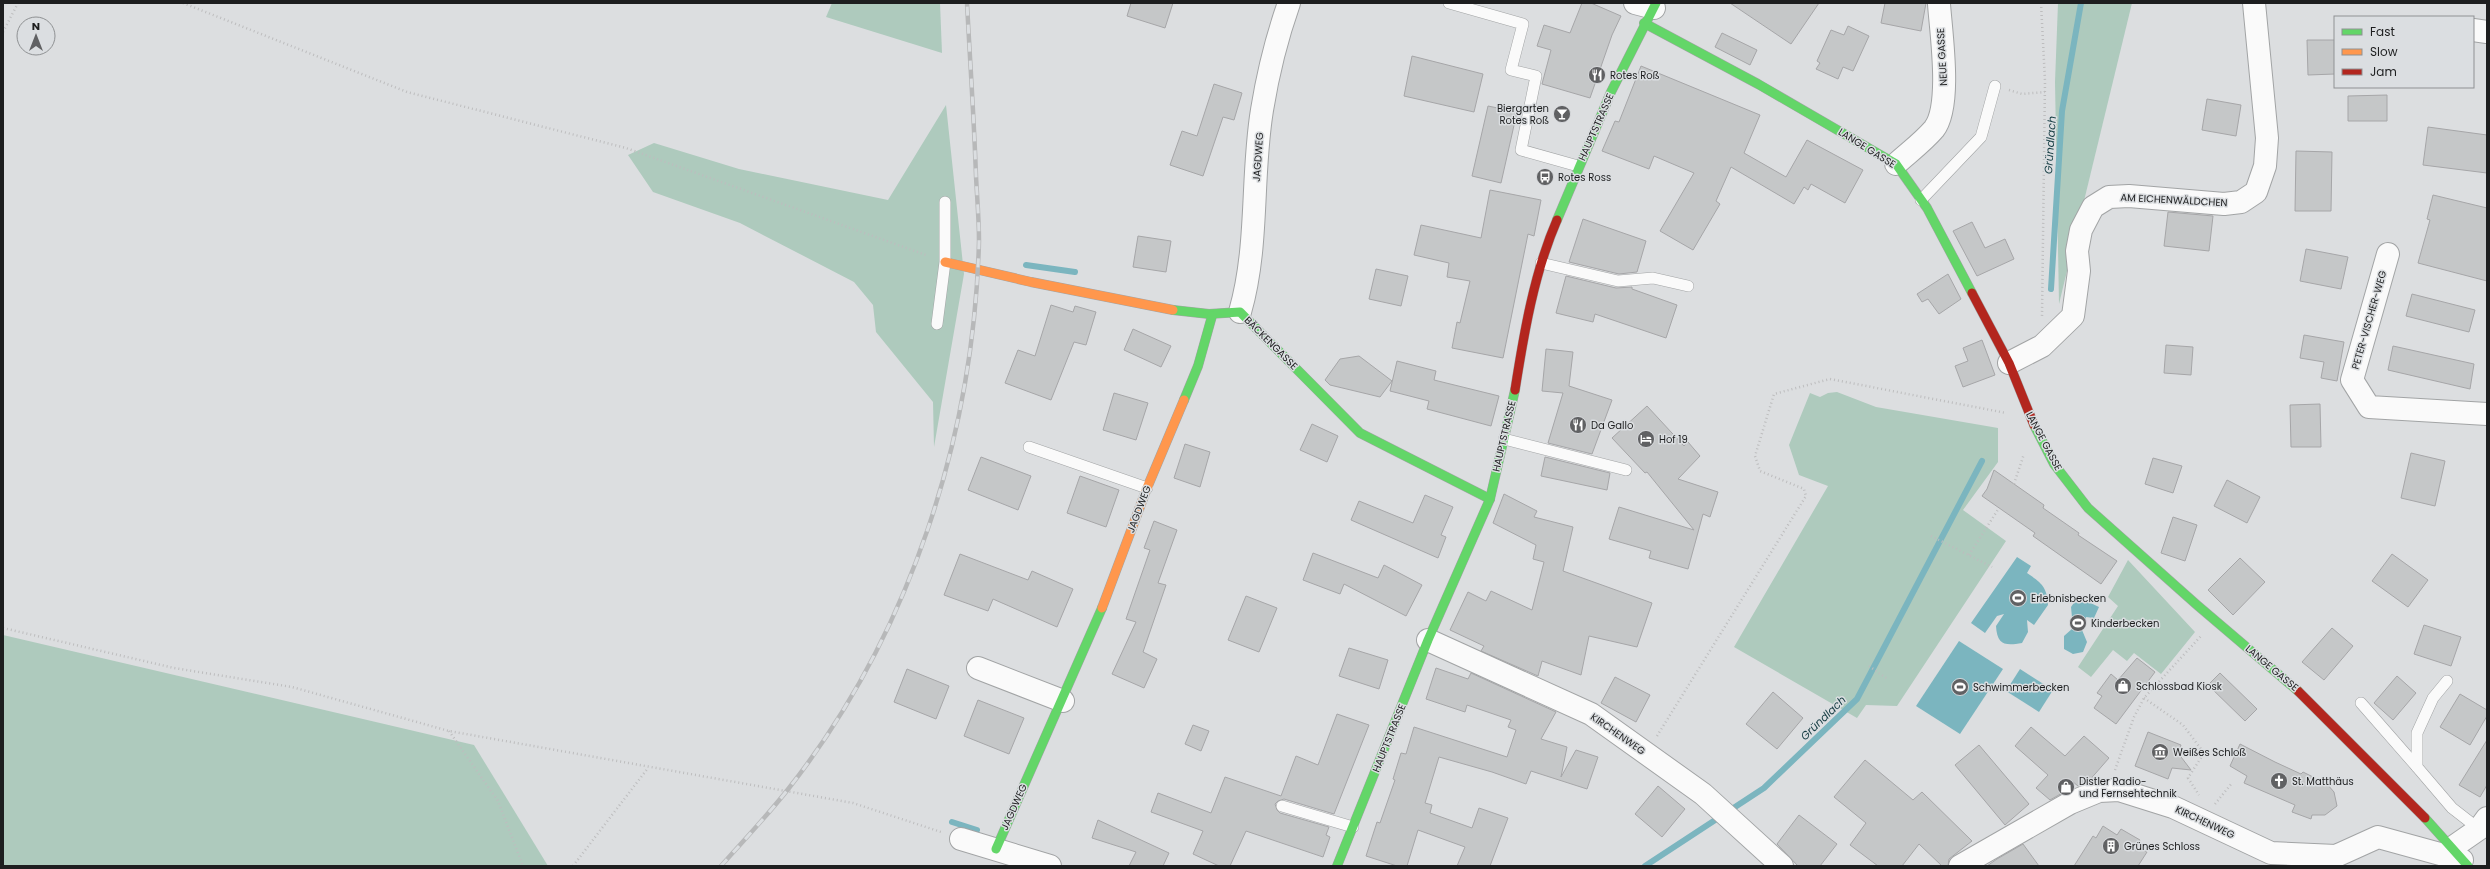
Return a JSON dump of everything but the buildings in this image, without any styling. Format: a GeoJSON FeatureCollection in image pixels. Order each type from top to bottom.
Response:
{"type":"FeatureCollection","features":[{"type":"Feature","properties":{"kind":"street","name":"JAGDWEG"},"geometry":{"type":"LineString","coordinates":[[1240,312],[1249,282],[1262,110],[1278,33],[1289,3]]}},
{"type":"Feature","properties":{"kind":"street","name":"AM EICHENWÄLDCHEN"},"geometry":{"type":"LineString","coordinates":[[2010,363],[2042,346],[2072,316],[2079,271],[2076,251],[2081,230],[2093,207],[2109,197],[2129,196],[2224,204],[2241,202],[2256,192],[2265,166],[2267,138],[2254,3]]}},
{"type":"Feature","properties":{"kind":"street","name":"NEUE GASSE"},"geometry":{"type":"LineString","coordinates":[[1896,164],[1935,128],[1942,107],[1945,87],[1939,4]]}},
{"type":"Feature","properties":{"kind":"street","name":"HAUPTSTRASSE"},"geometry":{"type":"LineString","coordinates":[[1337,866],[1428,640],[1490,499],[1541,263],[1578,166],[1647,9]]}},
{"type":"Feature","properties":{"kind":"street","name":"LANGE GASSE"},"geometry":{"type":"LineString","coordinates":[[1647,9],[1758,84],[1896,164],[1921,200],[2010,363],[2026,405],[2054,464],[2088,508],[2197,605],[2313,703],[2461,858]]}},
{"type":"Feature","properties":{"kind":"street"},"geometry":{"type":"LineString","coordinates":[[2474,30],[2487,32]]}},
{"type":"Feature","properties":{"kind":"street","name":"PETER-VISCHER-WEG"},"geometry":{"type":"LineString","coordinates":[[2388,254],[2352,380],[2369,407],[2487,414]]}},
{"type":"Feature","properties":{"kind":"street","name":"BÄCKENGASSE"},"geometry":{"type":"LineString","coordinates":[[946,262],[1006,278],[1212,316],[1240,312],[1360,433],[1490,499]]}},
{"type":"Feature","properties":{"kind":"street","name":"JAGDWEG"},"geometry":{"type":"LineString","coordinates":[[996,849],[1098,620],[1147,488],[1198,366],[1212,316]]}},
{"type":"Feature","properties":{"kind":"street","name":"KIRCHENWEG"},"geometry":{"type":"LineString","coordinates":[[1428,640],[1591,714],[1703,794],[1741,831],[1782,866]]}},
{"type":"Feature","properties":{"kind":"street"},"geometry":{"type":"LineString","coordinates":[[978,668],[1063,701]]}},
{"type":"Feature","properties":{"kind":"street","name":"KIRCHENWEG"},"geometry":{"type":"LineString","coordinates":[[1960,866],[2070,803],[2099,791],[2119,790],[2173,807],[2271,853],[2336,856],[2378,837],[2461,858]]}},
{"type":"Feature","properties":{"kind":"street"},"geometry":{"type":"LineString","coordinates":[[2461,858],[2483,824]]}},
{"type":"Feature","properties":{"kind":"street"},"geometry":{"type":"LineString","coordinates":[[961,839],[1050,866]]}},
{"type":"Feature","properties":{"kind":"lane"},"geometry":{"type":"LineString","coordinates":[[1449,3],[1524,24],[1511,70],[1536,76],[1521,150],[1578,166]]}},
{"type":"Feature","properties":{"kind":"lane"},"geometry":{"type":"LineString","coordinates":[[1921,200],[1981,137],[1995,86]]}},
{"type":"Feature","properties":{"kind":"lane"},"geometry":{"type":"LineString","coordinates":[[937,324],[946,262],[945,202]]}},
{"type":"Feature","properties":{"kind":"lane"},"geometry":{"type":"LineString","coordinates":[[1541,263],[1618,281],[1653,278],[1688,286]]}},
{"type":"Feature","properties":{"kind":"lane"},"geometry":{"type":"LineString","coordinates":[[1504,439],[1626,470]]}},
{"type":"Feature","properties":{"kind":"lane"},"geometry":{"type":"LineString","coordinates":[[1029,447],[1147,488]]}},
{"type":"Feature","properties":{"kind":"lane"},"geometry":{"type":"LineString","coordinates":[[2417,767],[2417,733],[2433,698],[2447,681]]}},
{"type":"Feature","properties":{"kind":"lane"},"geometry":{"type":"LineString","coordinates":[[2361,703],[2452,808],[2483,824]]}},
{"type":"Feature","properties":{"kind":"lane"},"geometry":{"type":"LineString","coordinates":[[1282,806],[1353,827]]}},
{"type":"Feature","properties":{"kind":"path"},"geometry":{"type":"LineString","coordinates":[[3,32],[18,3]]}},
{"type":"Feature","properties":{"kind":"path"},"geometry":{"type":"LineString","coordinates":[[183,3],[407,92],[626,148],[946,262]]}},
{"type":"Feature","properties":{"kind":"path"},"geometry":{"type":"LineString","coordinates":[[2041,3],[2045,92],[2042,346]]}},
{"type":"Feature","properties":{"kind":"path"},"geometry":{"type":"LineString","coordinates":[[1995,86],[2022,94],[2045,92]]}},
{"type":"Feature","properties":{"kind":"path"},"geometry":{"type":"LineString","coordinates":[[1646,754],[1806,496],[1804,489],[1760,470],[1755,456],[1774,394],[1830,379],[2010,414],[2026,405]]}},
{"type":"Feature","properties":{"kind":"path"},"geometry":{"type":"LineString","coordinates":[[1969,555],[1999,508]]}},
{"type":"Feature","properties":{"kind":"path"},"geometry":{"type":"LineString","coordinates":[[1931,536],[1992,567]]}},
{"type":"Feature","properties":{"kind":"path"},"geometry":{"type":"LineString","coordinates":[[3,628],[174,668],[292,687],[449,731],[648,768],[853,803],[961,839]]}},
{"type":"Feature","properties":{"kind":"path"},"geometry":{"type":"LineString","coordinates":[[2116,765],[2134,716],[2144,698],[2203,634]]}},
{"type":"Feature","properties":{"kind":"path"},"geometry":{"type":"LineString","coordinates":[[1869,666],[1886,678]]}},
{"type":"Feature","properties":{"kind":"path"},"geometry":{"type":"LineString","coordinates":[[2144,698],[2183,725],[2204,753],[2188,778],[2200,796]]}},
{"type":"Feature","properties":{"kind":"path"},"geometry":{"type":"LineString","coordinates":[[449,731],[498,801],[523,866]]}},
{"type":"Feature","properties":{"kind":"path"},"geometry":{"type":"LineString","coordinates":[[573,866],[648,768]]}},
{"type":"Feature","properties":{"kind":"path"},"geometry":{"type":"LineString","coordinates":[[2215,805],[2232,782]]}},
{"type":"Feature","properties":{"kind":"green space"},"geometry":{"type":"Polygon","coordinates":[[[832,3],[940,3],[942,53],[826,17],[832,3]]]}},
{"type":"Feature","properties":{"kind":"green space"},"geometry":{"type":"Polygon","coordinates":[[[2058,3],[2132,3],[2059,304],[2055,82],[2058,3]]]}},
{"type":"Feature","properties":{"kind":"green space"},"geometry":{"type":"Polygon","coordinates":[[[946,105],[964,274],[934,447],[933,402],[876,332],[873,305],[854,282],[740,223],[653,192],[628,155],[654,143],[739,169],[888,200],[946,105]]]}},
{"type":"Feature","properties":{"kind":"green space"},"geometry":{"type":"Polygon","coordinates":[[[1837,392],[1876,407],[1998,428],[1998,462],[1963,510],[2006,541],[1897,706],[1866,705],[1857,718],[1734,647],[1828,486],[1799,475],[1789,445],[1810,393],[1820,397],[1828,393],[1837,392]]]}},
{"type":"Feature","properties":{"kind":"green space"},"geometry":{"type":"Polygon","coordinates":[[[2128,560],[2195,632],[2161,674],[2134,653],[2127,661],[2113,650],[2091,677],[2078,667],[2118,606],[2108,597],[2128,560]]]}},
{"type":"Feature","properties":{"kind":"green space"},"geometry":{"type":"Polygon","coordinates":[[[3,635],[474,745],[548,866],[3,866],[3,635]]]}},
{"type":"Feature","properties":{"kind":"water","name":"Erlebnisbecken"},"geometry":{"type":"Polygon","coordinates":[[[2017,557],[2031,566],[2027,573],[2043,586],[2048,605],[2034,625],[2027,620],[2028,632],[2022,643],[2007,644],[2000,641],[1996,626],[2004,614],[1997,616],[1985,633],[1971,623],[2017,557]]]}},
{"type":"Feature","properties":{"kind":"water","name":"Kinderbecken"},"geometry":{"type":"Polygon","coordinates":[[[2078,597],[2099,607],[2094,618],[2086,617],[2082,630],[2087,642],[2083,652],[2073,654],[2064,649],[2064,636],[2073,628],[2071,607],[2078,597]]]}},
{"type":"Feature","properties":{"kind":"water","name":"Schwimmerbecken"},"geometry":{"type":"Polygon","coordinates":[[[1959,641],[2003,669],[1960,734],[1916,706],[1959,641]]]}},
{"type":"Feature","properties":{"kind":"water"},"geometry":{"type":"Polygon","coordinates":[[[2020,669],[2053,690],[2039,712],[2006,691],[2020,669]]]}},
{"type":"Feature","properties":{"kind":"waterway","name":"Gründlach"},"geometry":{"type":"LineString","coordinates":[[2051,289],[2062,111],[2081,3]]}},
{"type":"Feature","properties":{"kind":"waterway"},"geometry":{"type":"LineString","coordinates":[[1026,265],[1075,272]]}},
{"type":"Feature","properties":{"kind":"waterway","name":"Gründlach"},"geometry":{"type":"LineString","coordinates":[[1645,866],[1764,788],[1857,699],[1982,461]]}},
{"type":"Feature","properties":{"kind":"waterway"},"geometry":{"type":"LineString","coordinates":[[952,822],[977,830]]}},
{"type":"Feature","properties":{"kind":"railway"},"geometry":{"type":"LineString","coordinates":[[721,866],[789,788],[832,728],[869,665],[901,599],[928,530],[949,459],[964,387],[974,314],[979,241],[967,3]]}},
{"type":"Feature","properties":{"kind":"traffic: fast"},"geometry":{"type":"LineString","coordinates":[[1557,220],[1611,92],[1656,3]]}},
{"type":"Feature","properties":{"kind":"traffic: fast"},"geometry":{"type":"LineString","coordinates":[[1644,23],[1758,84],[1896,164],[1927,208],[1972,293]]}},
{"type":"Feature","properties":{"kind":"traffic: fast"},"geometry":{"type":"LineString","coordinates":[[1173,310],[1209,314],[1240,312],[1360,433],[1490,499]]}},
{"type":"Feature","properties":{"kind":"traffic: fast"},"geometry":{"type":"LineString","coordinates":[[1184,400],[1198,366],[1212,316]]}},
{"type":"Feature","properties":{"kind":"traffic: fast"},"geometry":{"type":"LineString","coordinates":[[1337,866],[1428,640],[1490,499],[1515,390]]}},
{"type":"Feature","properties":{"kind":"traffic: fast"},"geometry":{"type":"LineString","coordinates":[[2034,425],[2054,464],[2088,508],[2197,605],[2298,691]]}},
{"type":"Feature","properties":{"kind":"traffic: fast"},"geometry":{"type":"LineString","coordinates":[[996,849],[1102,608]]}},
{"type":"Feature","properties":{"kind":"traffic: fast"},"geometry":{"type":"LineString","coordinates":[[2425,818],[2468,866]]}},
{"type":"Feature","properties":{"kind":"traffic: slow"},"geometry":{"type":"LineString","coordinates":[[945,262],[1031,282],[1173,310]]}},
{"type":"Feature","properties":{"kind":"traffic: slow"},"geometry":{"type":"LineString","coordinates":[[1102,608],[1147,488],[1184,400]]}},
{"type":"Feature","properties":{"kind":"traffic: jam"},"geometry":{"type":"LineString","coordinates":[[1515,390],[1526,325],[1536,282],[1557,220]]}},
{"type":"Feature","properties":{"kind":"traffic: jam"},"geometry":{"type":"LineString","coordinates":[[1972,293],[2009,363],[2034,425]]}},
{"type":"Feature","properties":{"kind":"traffic: jam"},"geometry":{"type":"LineString","coordinates":[[2298,691],[2425,818]]}},
{"type":"Feature","properties":{"kind":"place","name":"Rotes Roß"},"geometry":{"type":"Point","coordinates":[1597,75]}},
{"type":"Feature","properties":{"kind":"place","name":"Biergarten Rotes Roß"},"geometry":{"type":"Point","coordinates":[1562,114]}},
{"type":"Feature","properties":{"kind":"place","name":"Rotes Ross"},"geometry":{"type":"Point","coordinates":[1545,177]}},
{"type":"Feature","properties":{"kind":"place","name":"Da Gallo"},"geometry":{"type":"Point","coordinates":[1578,425]}},
{"type":"Feature","properties":{"kind":"place","name":"Hof 19"},"geometry":{"type":"Point","coordinates":[1646,439]}},
{"type":"Feature","properties":{"kind":"place","name":"Erlebnisbecken"},"geometry":{"type":"Point","coordinates":[2018,598]}},
{"type":"Feature","properties":{"kind":"place","name":"Kinderbecken"},"geometry":{"type":"Point","coordinates":[2078,623]}},
{"type":"Feature","properties":{"kind":"place","name":"Schlossbad Kiosk"},"geometry":{"type":"Point","coordinates":[2123,686]}},
{"type":"Feature","properties":{"kind":"place","name":"Schwimmerbecken"},"geometry":{"type":"Point","coordinates":[1960,687]}},
{"type":"Feature","properties":{"kind":"place","name":"Weißes Schloß"},"geometry":{"type":"Point","coordinates":[2160,752]}},
{"type":"Feature","properties":{"kind":"place","name":"St. Matthäus"},"geometry":{"type":"Point","coordinates":[2279,781]}},
{"type":"Feature","properties":{"kind":"place","name":"Distler Radio- und Fernsehtechnik"},"geometry":{"type":"Point","coordinates":[2066,787]}},
{"type":"Feature","properties":{"kind":"place","name":"Grünes Schloss"},"geometry":{"type":"Point","coordinates":[2111,846]}}]}
